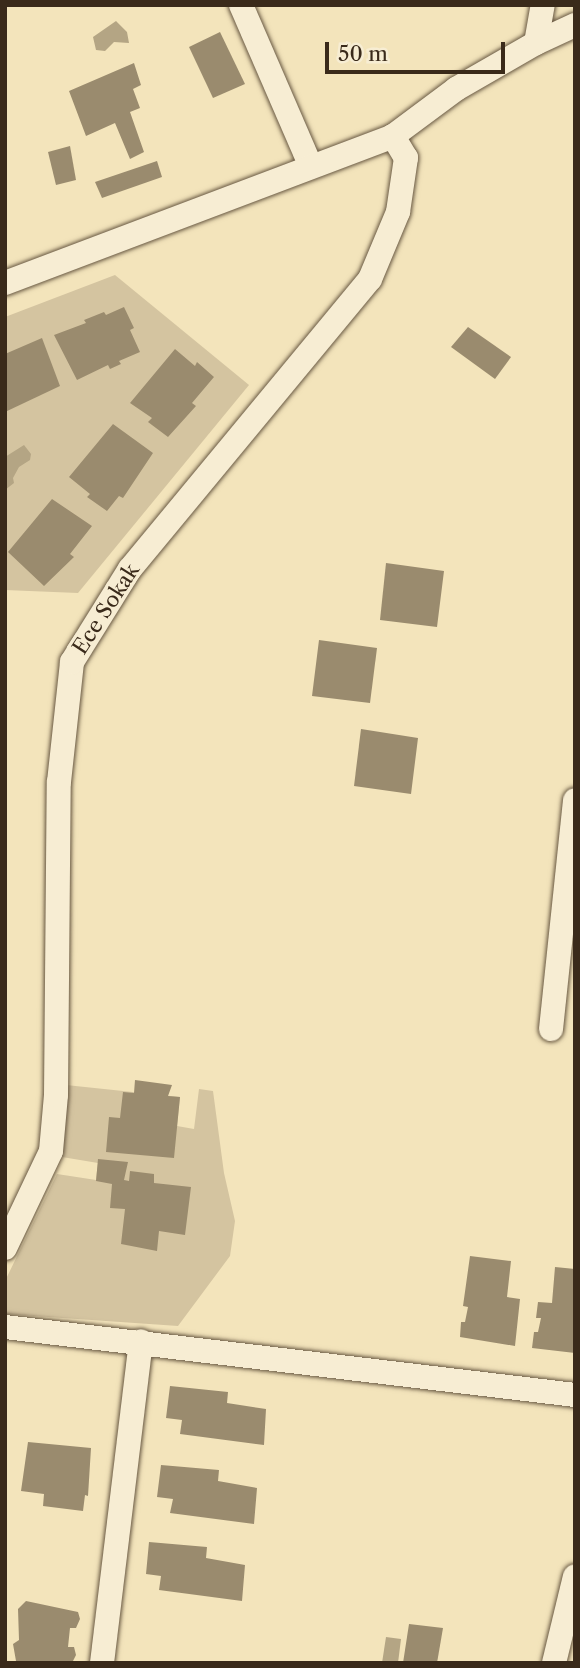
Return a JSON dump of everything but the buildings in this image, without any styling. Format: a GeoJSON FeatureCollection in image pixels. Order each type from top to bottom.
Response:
{"type":"FeatureCollection","features":[{"type":"Feature","properties":{"kind":"street"},"geometry":{"type":"LineString","coordinates":[[241,5],[312,167]]}},
{"type":"Feature","properties":{"kind":"street"},"geometry":{"type":"LineString","coordinates":[[536,43],[543,5]]}},
{"type":"Feature","properties":{"kind":"street"},"geometry":{"type":"LineString","coordinates":[[5,283],[393,135],[456,89],[536,43],[575,25]]}},
{"type":"Feature","properties":{"kind":"street","name":"Ece Sokak"},"geometry":{"type":"LineString","coordinates":[[5,1248],[51,1152],[56,1095],[59,782],[72,663],[130,569],[370,279],[398,212],[406,158],[393,135]]}},
{"type":"Feature","properties":{"kind":"street"},"geometry":{"type":"LineString","coordinates":[[551,1029],[575,800]]}},
{"type":"Feature","properties":{"kind":"street"},"geometry":{"type":"LineString","coordinates":[[5,1327],[141,1341],[575,1395]]}},
{"type":"Feature","properties":{"kind":"street"},"geometry":{"type":"LineString","coordinates":[[102,1663],[141,1341]]}},
{"type":"Feature","properties":{"kind":"street"},"geometry":{"type":"LineString","coordinates":[[554,1663],[575,1576]]}},
{"type":"Feature","properties":{"kind":"shaded area"},"geometry":{"type":"Polygon","coordinates":[[[116,21],[127,32],[129,43],[114,42],[105,51],[96,50],[93,37],[116,21]]]}},
{"type":"Feature","properties":{"kind":"shaded area"},"geometry":{"type":"Polygon","coordinates":[[[115,275],[249,385],[78,593],[5,590],[5,317],[115,275]]]}},
{"type":"Feature","properties":{"kind":"shaded area"},"geometry":{"type":"Polygon","coordinates":[[[24,445],[31,454],[30,460],[19,467],[13,478],[14,483],[5,490],[5,457],[24,445]]]}},
{"type":"Feature","properties":{"kind":"shaded area"},"geometry":{"type":"Polygon","coordinates":[[[66,1085],[180,1097],[177,1126],[194,1129],[199,1089],[213,1091],[224,1173],[235,1221],[230,1256],[178,1326],[5,1314],[5,1281],[57,1174],[96,1180],[98,1163],[62,1157],[66,1085]]]}},
{"type":"Feature","properties":{"kind":"shaded area"},"geometry":{"type":"Polygon","coordinates":[[[386,1637],[401,1639],[398,1663],[382,1663],[386,1637]]]}}]}
